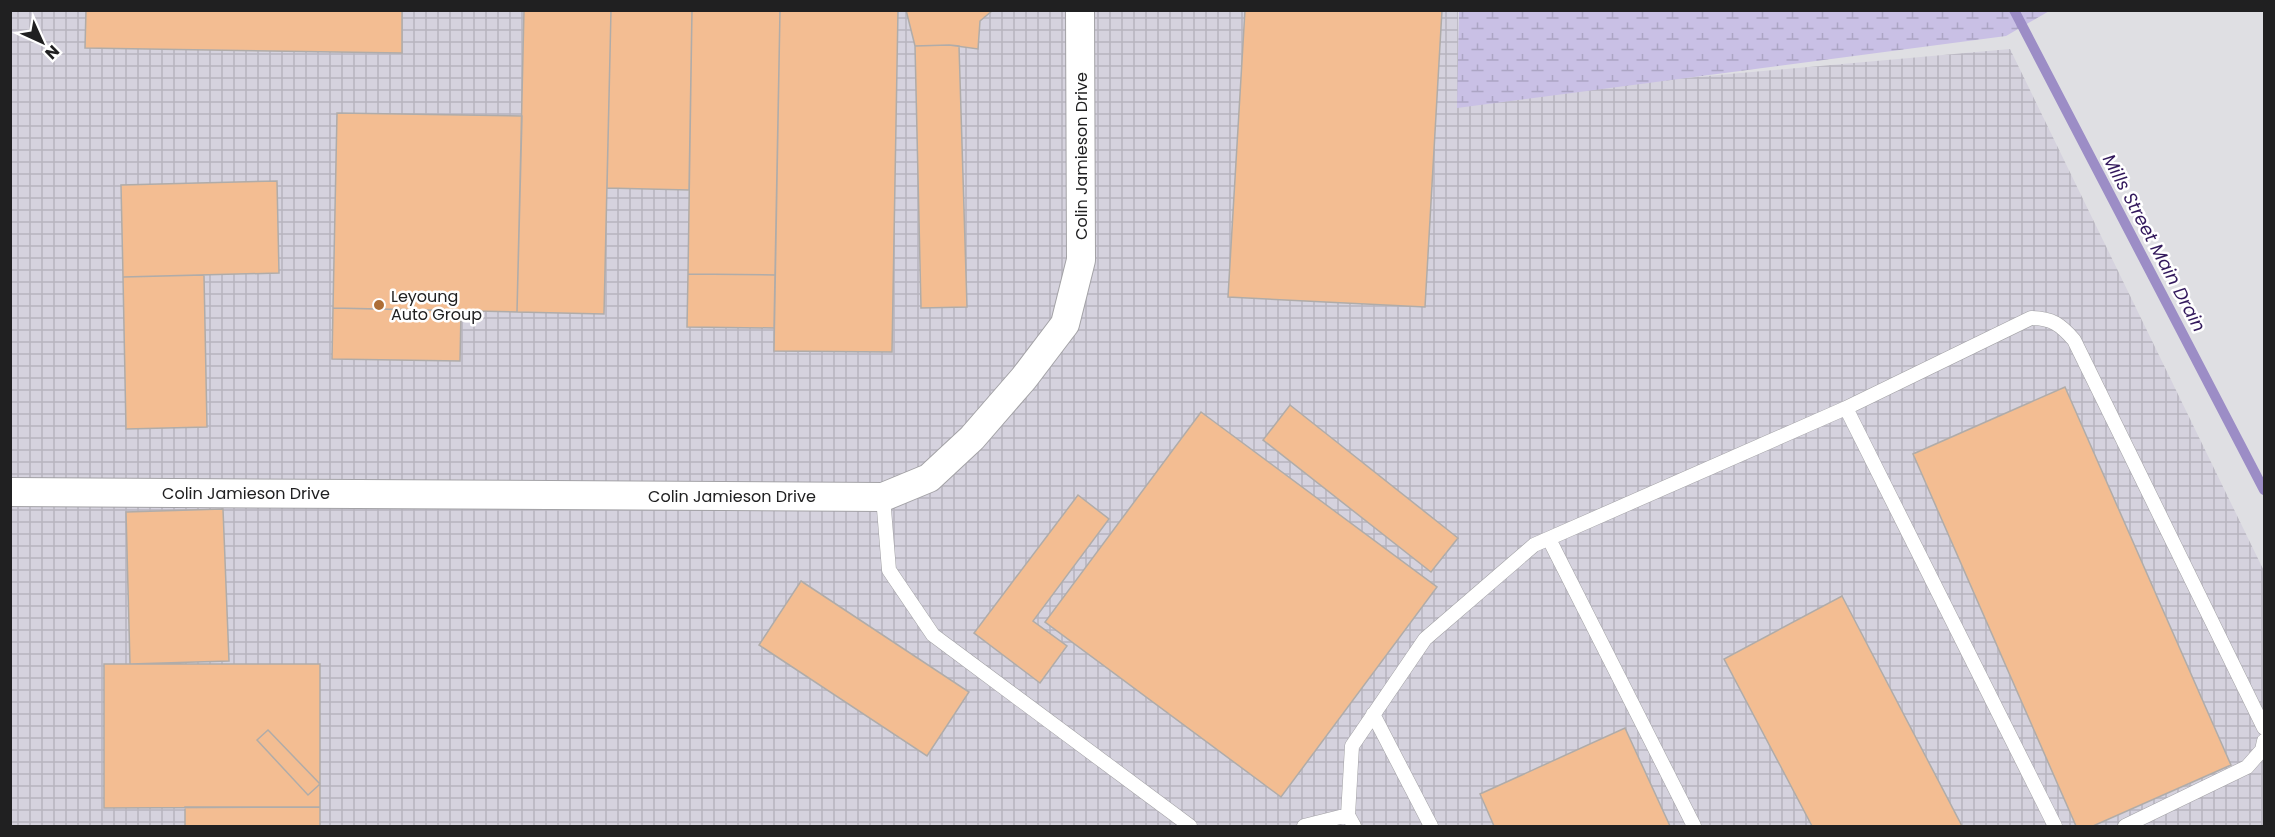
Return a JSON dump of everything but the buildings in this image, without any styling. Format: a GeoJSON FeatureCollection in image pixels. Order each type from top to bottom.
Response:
{"type":"FeatureCollection","features":[{"type":"Feature","properties":{"kind":"street","name":"Colin Jamieson Drive"},"geometry":{"type":"LineString","coordinates":[[10,492],[883,496],[929,478],[972,438],[1024,378],[1065,324],[1081,260],[1080,10]]}},
{"type":"Feature","properties":{"kind":"lane"},"geometry":{"type":"LineString","coordinates":[[1304,826],[1351,821],[1352,746],[1373,714],[1425,639],[1534,545],[1846,408],[2031,318],[2045,318],[2061,325],[2074,340],[2265,728]]}},
{"type":"Feature","properties":{"kind":"lane"},"geometry":{"type":"LineString","coordinates":[[1846,408],[2055,826]]}},
{"type":"Feature","properties":{"kind":"lane"},"geometry":{"type":"LineString","coordinates":[[883,496],[889,570],[933,636],[1191,826]]}},
{"type":"Feature","properties":{"kind":"lane"},"geometry":{"type":"LineString","coordinates":[[1549,538],[1694,826]]}},
{"type":"Feature","properties":{"kind":"lane"},"geometry":{"type":"LineString","coordinates":[[1373,714],[1431,826]]}},
{"type":"Feature","properties":{"kind":"lane"},"geometry":{"type":"LineString","coordinates":[[2126,826],[2247,767],[2262,750],[2265,741]]}},
{"type":"Feature","properties":{"kind":"shaded area"},"geometry":{"type":"Polygon","coordinates":[[[10,11],[1458,11],[1459,98],[2010,49],[2264,571],[2264,826],[11,826],[10,11]]]}},
{"type":"Feature","properties":{"kind":"green space"},"geometry":{"type":"Polygon","coordinates":[[[2051,10],[2006,36],[1457,108],[1459,11],[2051,10]]]}},
{"type":"Feature","properties":{"kind":"waterway","name":"Mills Street Main Drain"},"geometry":{"type":"LineString","coordinates":[[2014,10],[2264,490]]}},
{"type":"Feature","properties":{"kind":"place","name":"Leyoung Auto Group"},"geometry":{"type":"Point","coordinates":[379,305]}}]}
